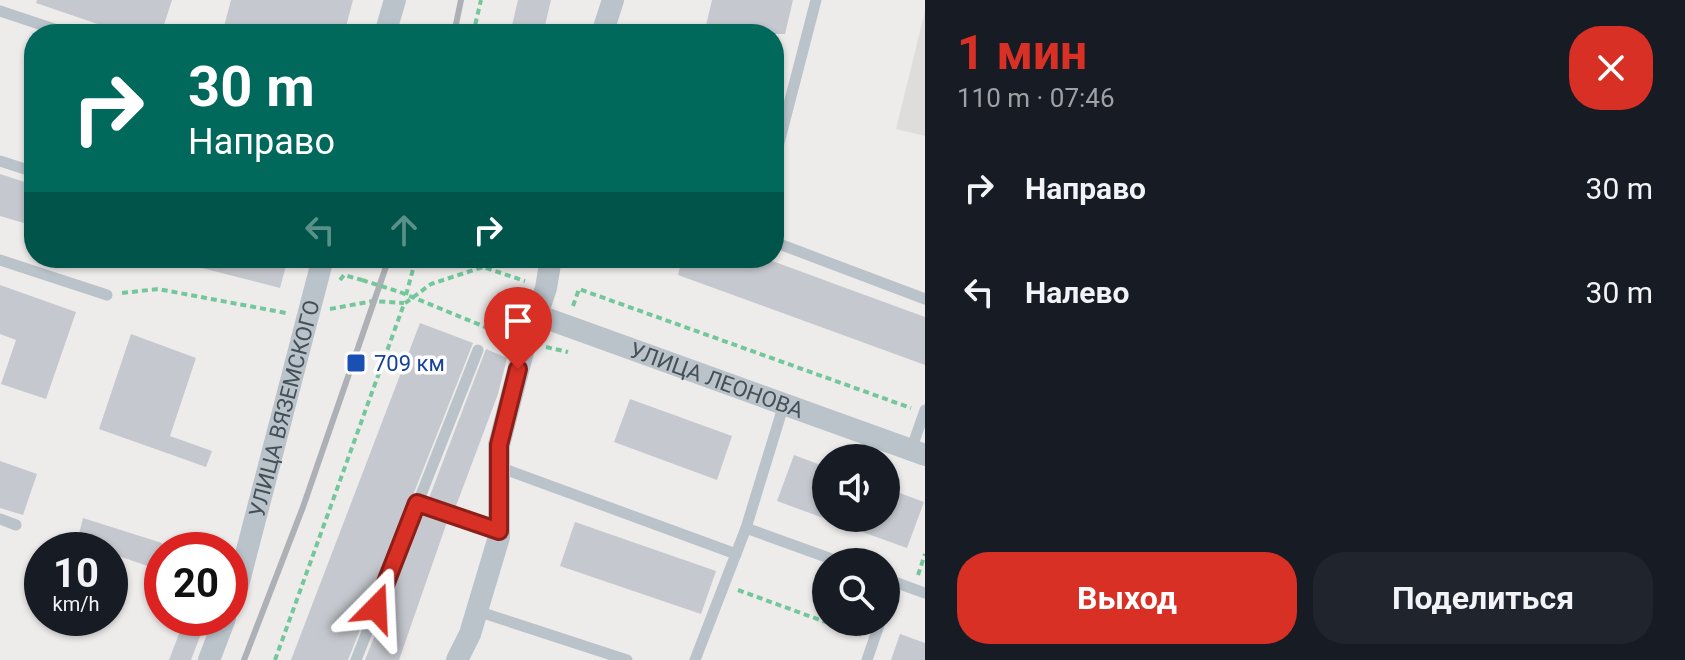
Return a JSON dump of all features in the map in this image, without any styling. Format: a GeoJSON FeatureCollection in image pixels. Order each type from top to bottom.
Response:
{"type":"FeatureCollection","features":[{"type":"Feature","properties":{"kind":"street"},"geometry":{"type":"LineString","coordinates":[[388,24],[395,0]]}},
{"type":"Feature","properties":{"kind":"street"},"geometry":{"type":"LineString","coordinates":[[605,24],[613,0]]}},
{"type":"Feature","properties":{"kind":"street","name":"УЛИЦА ВЯЗЕМСКОГО"},"geometry":{"type":"LineString","coordinates":[[248,546],[320,268]]}},
{"type":"Feature","properties":{"kind":"street"},"geometry":{"type":"LineString","coordinates":[[457,660],[470,634],[499,531],[499,445],[525,344],[546,288],[549,268]]}},
{"type":"Feature","properties":{"kind":"street","name":"УЛИЦА ЛЕОНОВА"},"geometry":{"type":"LineString","coordinates":[[537,315],[918,452]]}},
{"type":"Feature","properties":{"kind":"street"},"geometry":{"type":"LineString","coordinates":[[209,660],[218,636]]}},
{"type":"Feature","properties":{"kind":"lane"},"geometry":{"type":"LineString","coordinates":[[784,123],[816,0]]}},
{"type":"Feature","properties":{"kind":"lane"},"geometry":{"type":"LineString","coordinates":[[0,11],[39,24]]}},
{"type":"Feature","properties":{"kind":"lane"},"geometry":{"type":"LineString","coordinates":[[0,161],[24,169]]}},
{"type":"Feature","properties":{"kind":"lane"},"geometry":{"type":"LineString","coordinates":[[784,246],[925,299]]}},
{"type":"Feature","properties":{"kind":"lane"},"geometry":{"type":"LineString","coordinates":[[0,260],[24,268]]}},
{"type":"Feature","properties":{"kind":"lane"},"geometry":{"type":"LineString","coordinates":[[24,268],[107,295]]}},
{"type":"Feature","properties":{"kind":"lane"},"geometry":{"type":"LineString","coordinates":[[356,660],[478,350]]}},
{"type":"Feature","properties":{"kind":"lane"},"geometry":{"type":"LineString","coordinates":[[695,660],[746,528],[784,404]]}},
{"type":"Feature","properties":{"kind":"lane"},"geometry":{"type":"LineString","coordinates":[[918,452],[925,411]]}},
{"type":"Feature","properties":{"kind":"lane"},"geometry":{"type":"LineString","coordinates":[[499,467],[736,554]]}},
{"type":"Feature","properties":{"kind":"lane"},"geometry":{"type":"LineString","coordinates":[[417,503],[499,531]]}},
{"type":"Feature","properties":{"kind":"lane"},"geometry":{"type":"LineString","coordinates":[[0,519],[16,525]]}},
{"type":"Feature","properties":{"kind":"lane"},"geometry":{"type":"LineString","coordinates":[[746,528],[812,552]]}},
{"type":"Feature","properties":{"kind":"lane"},"geometry":{"type":"LineString","coordinates":[[900,584],[925,593]]}},
{"type":"Feature","properties":{"kind":"lane"},"geometry":{"type":"LineString","coordinates":[[477,611],[627,660]]}},
{"type":"Feature","properties":{"kind":"lane"},"geometry":{"type":"LineString","coordinates":[[867,660],[875,636]]}},
{"type":"Feature","properties":{"kind":"path"},"geometry":{"type":"LineString","coordinates":[[475,24],[481,0]]}},
{"type":"Feature","properties":{"kind":"path"},"geometry":{"type":"LineString","coordinates":[[275,660],[404,304],[413,268]]}},
{"type":"Feature","properties":{"kind":"path"},"geometry":{"type":"LineString","coordinates":[[107,295],[158,289],[278,314],[308,313],[373,301],[404,304],[431,284],[480,268]]}},
{"type":"Feature","properties":{"kind":"path"},"geometry":{"type":"LineString","coordinates":[[486,268],[546,288]]}},
{"type":"Feature","properties":{"kind":"path"},"geometry":{"type":"LineString","coordinates":[[336,285],[344,275],[362,280],[400,292],[525,344]]}},
{"type":"Feature","properties":{"kind":"path"},"geometry":{"type":"LineString","coordinates":[[579,289],[925,411]]}},
{"type":"Feature","properties":{"kind":"path"},"geometry":{"type":"LineString","coordinates":[[724,585],[874,640]]}},
{"type":"Feature","properties":{"kind":"shaded area"},"geometry":{"type":"Polygon","coordinates":[[[925,11],[925,136],[896,129],[925,11]]]}},
{"type":"Feature","properties":{"kind":"building"},"geometry":{"type":"Polygon","coordinates":[[[37,0],[172,0],[164,24],[98,24],[36,3],[37,0]]]}},
{"type":"Feature","properties":{"kind":"building"},"geometry":{"type":"Polygon","coordinates":[[[231,0],[353,0],[347,24],[225,24],[231,0]]]}},
{"type":"Feature","properties":{"kind":"building"},"geometry":{"type":"Polygon","coordinates":[[[518,0],[551,0],[545,24],[512,24],[518,0]]]}},
{"type":"Feature","properties":{"kind":"building"},"geometry":{"type":"Polygon","coordinates":[[[712,0],[793,0],[785,34],[784,24],[706,24],[712,0]]]}},
{"type":"Feature","properties":{"kind":"building"},"geometry":{"type":"Polygon","coordinates":[[[0,174],[24,182],[24,223],[0,216],[0,174]]]}},
{"type":"Feature","properties":{"kind":"building"},"geometry":{"type":"Polygon","coordinates":[[[784,265],[925,317],[925,365],[678,275],[680,268],[784,268],[784,265]]]}},
{"type":"Feature","properties":{"kind":"building"},"geometry":{"type":"Polygon","coordinates":[[[202,268],[285,268],[280,288],[202,268]]]}},
{"type":"Feature","properties":{"kind":"building"},"geometry":{"type":"Polygon","coordinates":[[[0,285],[76,312],[46,399],[1,384],[16,340],[0,334],[0,285]]]}},
{"type":"Feature","properties":{"kind":"building"},"geometry":{"type":"Polygon","coordinates":[[[420,323],[473,343],[348,660],[291,660],[420,323]]]}},
{"type":"Feature","properties":{"kind":"building"},"geometry":{"type":"Polygon","coordinates":[[[131,334],[196,358],[170,436],[212,451],[206,467],[99,429],[131,334]]]}},
{"type":"Feature","properties":{"kind":"building"},"geometry":{"type":"Polygon","coordinates":[[[486,349],[507,358],[498,394],[456,506],[453,506],[429,498],[486,349]]]}},
{"type":"Feature","properties":{"kind":"building"},"geometry":{"type":"Polygon","coordinates":[[[630,399],[732,436],[717,480],[614,442],[630,399]]]}},
{"type":"Feature","properties":{"kind":"building"},"geometry":{"type":"Polygon","coordinates":[[[794,455],[812,462],[812,514],[777,501],[794,455]]]}},
{"type":"Feature","properties":{"kind":"building"},"geometry":{"type":"Polygon","coordinates":[[[0,461],[37,474],[23,515],[0,508],[0,461]]]}},
{"type":"Feature","properties":{"kind":"building"},"geometry":{"type":"Polygon","coordinates":[[[900,493],[924,502],[907,548],[862,532],[900,532],[900,493]]]}},
{"type":"Feature","properties":{"kind":"building"},"geometry":{"type":"Polygon","coordinates":[[[423,514],[447,522],[399,660],[365,660],[423,514]]]}},
{"type":"Feature","properties":{"kind":"building"},"geometry":{"type":"Polygon","coordinates":[[[83,518],[127,532],[80,532],[83,518]]]}},
{"type":"Feature","properties":{"kind":"building"},"geometry":{"type":"Polygon","coordinates":[[[575,522],[716,571],[701,614],[560,566],[575,522]]]}},
{"type":"Feature","properties":{"kind":"building"},"geometry":{"type":"Polygon","coordinates":[[[128,532],[144,537],[144,565],[128,559],[128,532]]]}},
{"type":"Feature","properties":{"kind":"building"},"geometry":{"type":"Polygon","coordinates":[[[900,634],[925,643],[925,660],[891,660],[900,634]]]}},
{"type":"Feature","properties":{"kind":"building"},"geometry":{"type":"Polygon","coordinates":[[[178,636],[200,636],[191,660],[169,660],[178,636]]]}},
{"type":"Feature","properties":{"kind":"railway"},"geometry":{"type":"LineString","coordinates":[[456,24],[461,0]]}},
{"type":"Feature","properties":{"kind":"railway"},"geometry":{"type":"LineString","coordinates":[[244,660],[303,507],[386,268]]}},
{"type":"Feature","properties":{"kind":"place","name":"709 км"},"geometry":{"type":"Point","coordinates":[356,363]}},
{"type":"Feature","properties":{"kind":"route"},"geometry":{"type":"LineString","coordinates":[[376,608],[417,503],[499,531],[499,445],[518,369]]}}]}
